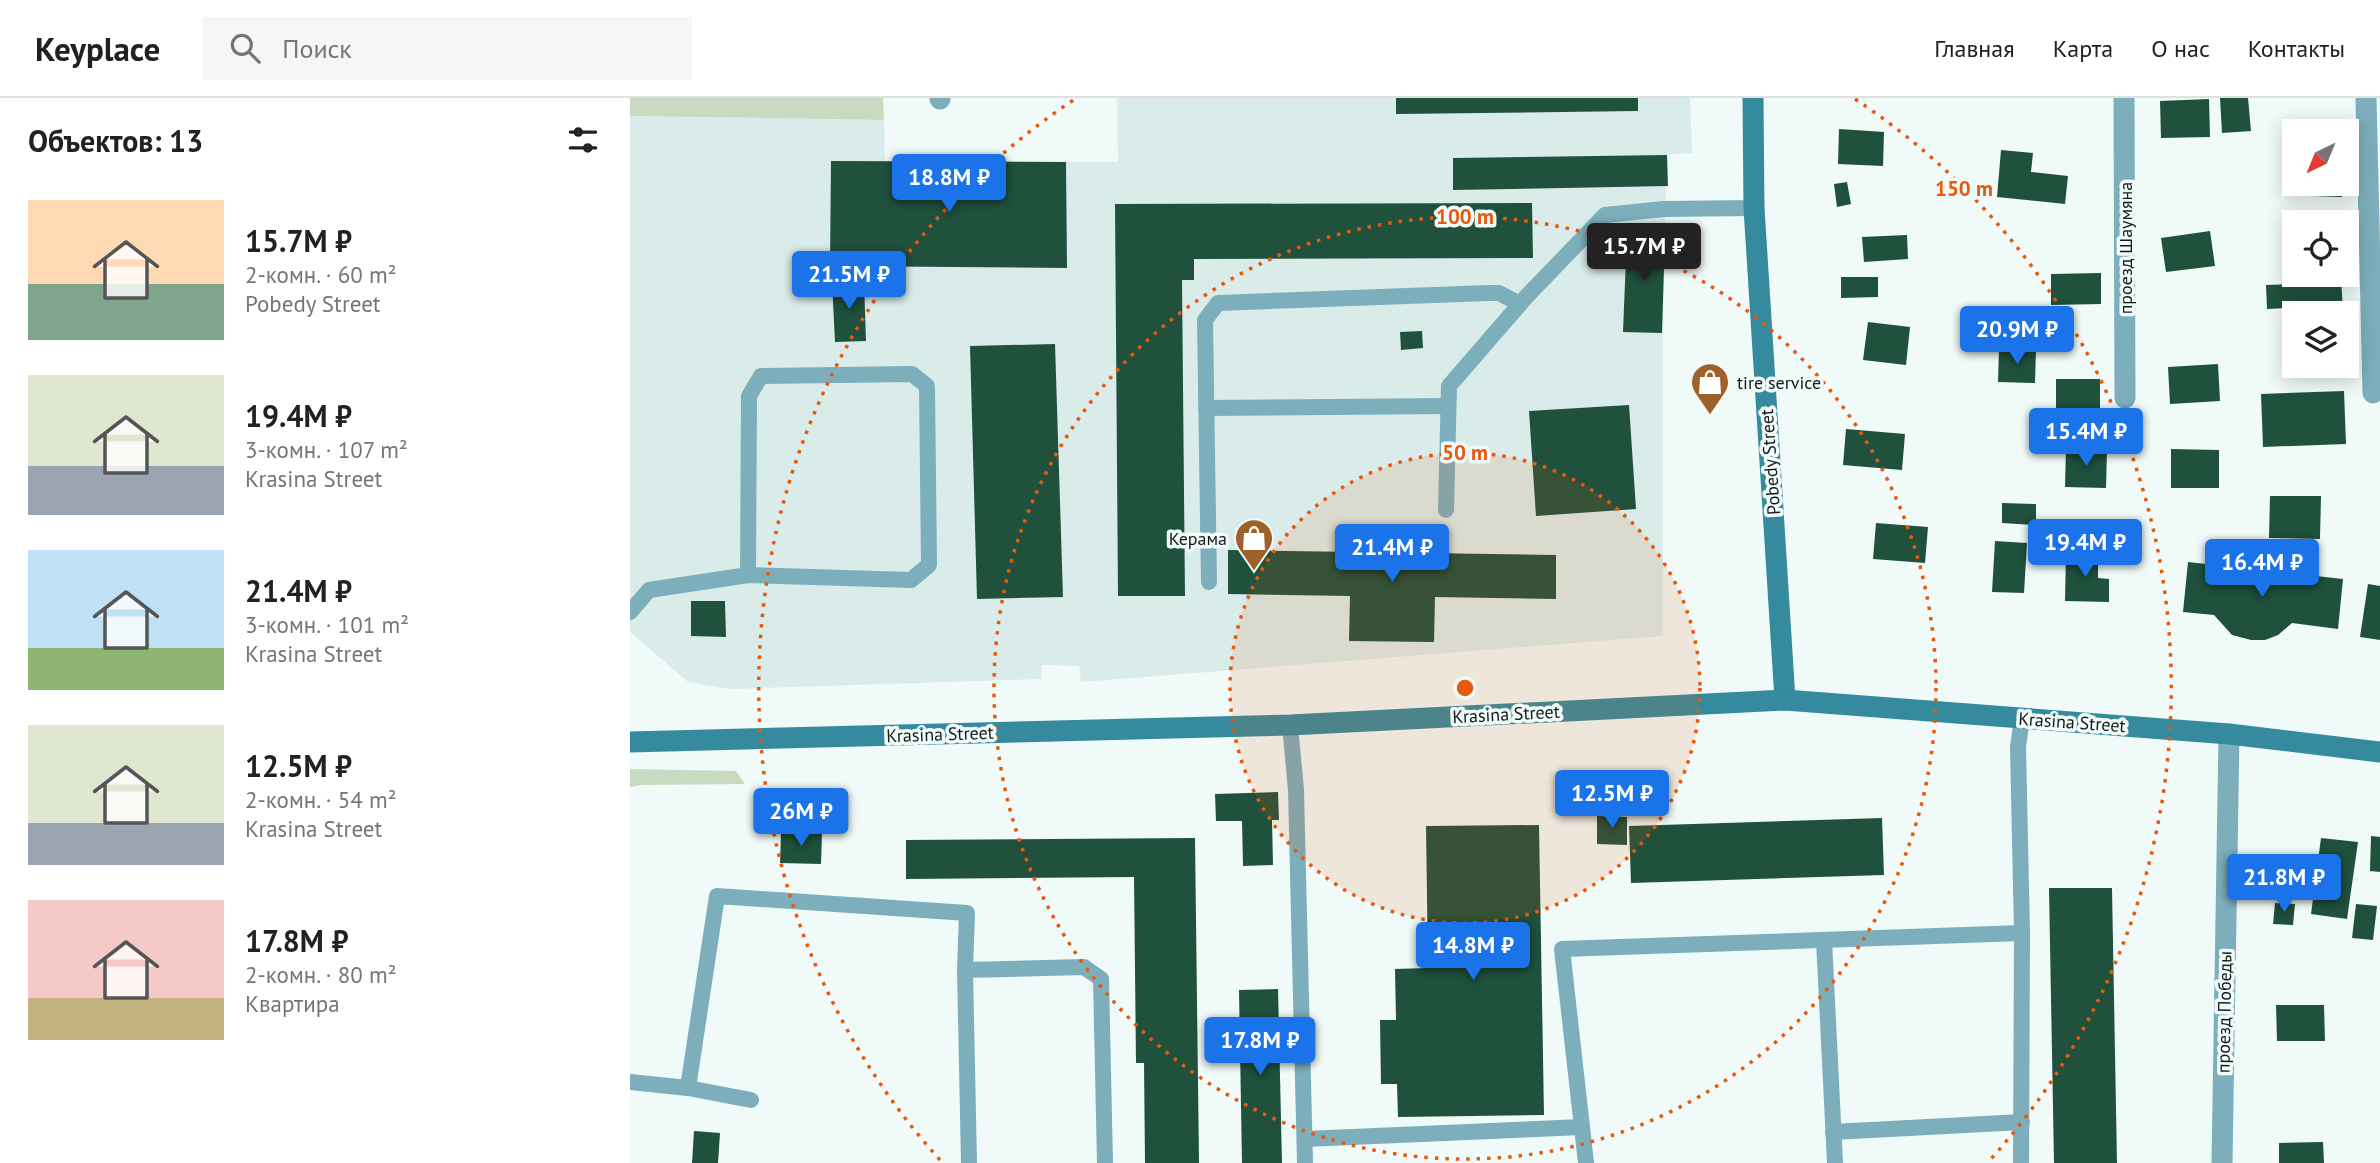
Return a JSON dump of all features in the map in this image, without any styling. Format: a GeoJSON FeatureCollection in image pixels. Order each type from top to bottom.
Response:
{"type":"FeatureCollection","features":[{"type":"Feature","properties":{"kind":"street","name":"Pobedy Street"},"geometry":{"type":"LineString","coordinates":[[1753,98],[1754,208],[1785,700]]}},
{"type":"Feature","properties":{"kind":"street","name":"проезд Шаумяна"},"geometry":{"type":"LineString","coordinates":[[2124,98],[2125,398]]}},
{"type":"Feature","properties":{"kind":"street"},"geometry":{"type":"LineString","coordinates":[[2366,98],[2373,393]]}},
{"type":"Feature","properties":{"kind":"street","name":"Krasina Street"},"geometry":{"type":"LineString","coordinates":[[630,742],[1290,725],[1785,700],[2229,734],[2380,752]]}},
{"type":"Feature","properties":{"kind":"street","name":"проезд Победы"},"geometry":{"type":"LineString","coordinates":[[2222,1163],[2229,734]]}},
{"type":"Feature","properties":{"kind":"lane"},"geometry":{"type":"LineString","coordinates":[[1446,510],[1449,386],[1520,304],[1605,215],[1664,209],[1754,208]]}},
{"type":"Feature","properties":{"kind":"lane"},"geometry":{"type":"LineString","coordinates":[[1209,582],[1205,320],[1218,303],[1499,293],[1520,304]]}},
{"type":"Feature","properties":{"kind":"lane"},"geometry":{"type":"LineString","coordinates":[[630,612],[649,590],[748,575],[911,580],[929,565],[927,386],[912,374],[761,376],[749,396],[748,575]]}},
{"type":"Feature","properties":{"kind":"lane"},"geometry":{"type":"LineString","coordinates":[[1206,408],[1448,406]]}},
{"type":"Feature","properties":{"kind":"lane"},"geometry":{"type":"LineString","coordinates":[[2021,1163],[2022,933],[2018,747],[2022,719]]}},
{"type":"Feature","properties":{"kind":"lane"},"geometry":{"type":"LineString","coordinates":[[1290,725],[1296,790],[1305,1163]]}},
{"type":"Feature","properties":{"kind":"lane"},"geometry":{"type":"LineString","coordinates":[[688,1088],[717,896],[967,913],[965,970],[970,1163]]}},
{"type":"Feature","properties":{"kind":"lane"},"geometry":{"type":"LineString","coordinates":[[1586,1163],[1562,949],[2022,933]]}},
{"type":"Feature","properties":{"kind":"lane"},"geometry":{"type":"LineString","coordinates":[[1824,940],[1835,1163]]}},
{"type":"Feature","properties":{"kind":"lane"},"geometry":{"type":"LineString","coordinates":[[965,970],[1084,967],[1101,979],[1105,1163]]}},
{"type":"Feature","properties":{"kind":"lane"},"geometry":{"type":"LineString","coordinates":[[630,1082],[688,1088],[751,1100]]}},
{"type":"Feature","properties":{"kind":"lane"},"geometry":{"type":"LineString","coordinates":[[1833,1132],[2022,1122]]}},
{"type":"Feature","properties":{"kind":"lane"},"geometry":{"type":"LineString","coordinates":[[1305,1139],[1582,1127]]}},
{"type":"Feature","properties":{"kind":"shaded area"},"geometry":{"type":"Polygon","coordinates":[[[1117,98],[1690,98],[1692,153],[1667,155],[1663,313],[1663,636],[1081,682],[1079,666],[1042,665],[1041,679],[729,689],[688,682],[630,632],[630,116],[884,120],[885,161],[1118,162],[1117,98]]]}},
{"type":"Feature","properties":{"kind":"green space"},"geometry":{"type":"Polygon","coordinates":[[[630,98],[883,98],[884,120],[630,116],[630,98]]]}},
{"type":"Feature","properties":{"kind":"green space"},"geometry":{"type":"Polygon","coordinates":[[[630,769],[736,771],[745,784],[630,787],[630,769]]]}},
{"type":"Feature","properties":{"kind":"building"},"geometry":{"type":"Polygon","coordinates":[[[1396,98],[1638,98],[1638,111],[1396,114],[1396,98]]]}},
{"type":"Feature","properties":{"kind":"building"},"geometry":{"type":"Polygon","coordinates":[[[2220,98],[2248,98],[2251,131],[2222,133],[2220,98]]]}},
{"type":"Feature","properties":{"kind":"building"},"geometry":{"type":"Polygon","coordinates":[[[2209,99],[2210,137],[2161,138],[2160,101],[2209,99]]]}},
{"type":"Feature","properties":{"kind":"building"},"geometry":{"type":"Polygon","coordinates":[[[1839,129],[1884,132],[1883,166],[1838,164],[1839,129]]]}},
{"type":"Feature","properties":{"kind":"building"},"geometry":{"type":"Polygon","coordinates":[[[2001,150],[2033,153],[2031,172],[2068,176],[2065,204],[1997,197],[2001,150]]]}},
{"type":"Feature","properties":{"kind":"building"},"geometry":{"type":"Polygon","coordinates":[[[1667,155],[1668,186],[1453,190],[1453,158],[1667,155]]]}},
{"type":"Feature","properties":{"kind":"building"},"geometry":{"type":"Polygon","coordinates":[[[831,161],[1066,162],[1067,268],[830,266],[831,161]]]}},
{"type":"Feature","properties":{"kind":"building"},"geometry":{"type":"Polygon","coordinates":[[[1847,182],[1851,204],[1837,207],[1834,184],[1847,182]]]}},
{"type":"Feature","properties":{"kind":"building"},"geometry":{"type":"Polygon","coordinates":[[[1532,203],[1533,258],[1194,259],[1194,280],[1182,280],[1185,596],[1118,596],[1115,204],[1532,203]]]}},
{"type":"Feature","properties":{"kind":"building"},"geometry":{"type":"Polygon","coordinates":[[[2210,231],[2215,266],[2166,272],[2161,238],[2210,231]]]}},
{"type":"Feature","properties":{"kind":"building"},"geometry":{"type":"Polygon","coordinates":[[[1627,233],[1665,235],[1662,333],[1623,332],[1627,233]]]}},
{"type":"Feature","properties":{"kind":"building"},"geometry":{"type":"Polygon","coordinates":[[[1907,235],[1908,259],[1864,262],[1862,237],[1907,235]]]}},
{"type":"Feature","properties":{"kind":"building"},"geometry":{"type":"Polygon","coordinates":[[[2101,273],[2101,304],[2051,305],[2051,274],[2101,273]]]}},
{"type":"Feature","properties":{"kind":"building"},"geometry":{"type":"Polygon","coordinates":[[[1841,277],[1878,277],[1878,297],[1841,298],[1841,277]]]}},
{"type":"Feature","properties":{"kind":"building"},"geometry":{"type":"Polygon","coordinates":[[[864,281],[866,341],[835,342],[832,282],[864,281]]]}},
{"type":"Feature","properties":{"kind":"building"},"geometry":{"type":"Polygon","coordinates":[[[2266,285],[2342,287],[2342,301],[2282,301],[2282,308],[2267,309],[2266,285]]]}},
{"type":"Feature","properties":{"kind":"building"},"geometry":{"type":"Polygon","coordinates":[[[1868,322],[1910,327],[1906,365],[1863,360],[1868,322]]]}},
{"type":"Feature","properties":{"kind":"building"},"geometry":{"type":"Polygon","coordinates":[[[1422,331],[1423,348],[1401,350],[1400,332],[1422,331]]]}},
{"type":"Feature","properties":{"kind":"building"},"geometry":{"type":"Polygon","coordinates":[[[1055,344],[1063,597],[977,599],[970,346],[1055,344]]]}},
{"type":"Feature","properties":{"kind":"building"},"geometry":{"type":"Polygon","coordinates":[[[1999,348],[2036,349],[2035,383],[1998,382],[1999,348]]]}},
{"type":"Feature","properties":{"kind":"building"},"geometry":{"type":"Polygon","coordinates":[[[2218,364],[2220,401],[2170,404],[2168,367],[2218,364]]]}},
{"type":"Feature","properties":{"kind":"building"},"geometry":{"type":"Polygon","coordinates":[[[2056,379],[2100,379],[2100,411],[2056,411],[2056,379]]]}},
{"type":"Feature","properties":{"kind":"building"},"geometry":{"type":"Polygon","coordinates":[[[2344,391],[2346,444],[2263,447],[2261,394],[2344,391]]]}},
{"type":"Feature","properties":{"kind":"building"},"geometry":{"type":"Polygon","coordinates":[[[1629,405],[1636,509],[1536,516],[1529,411],[1629,405]]]}},
{"type":"Feature","properties":{"kind":"building"},"geometry":{"type":"Polygon","coordinates":[[[1846,429],[1905,434],[1902,470],[1843,465],[1846,429]]]}},
{"type":"Feature","properties":{"kind":"building"},"geometry":{"type":"Polygon","coordinates":[[[2066,448],[2107,450],[2106,488],[2065,487],[2066,448]]]}},
{"type":"Feature","properties":{"kind":"building"},"geometry":{"type":"Polygon","coordinates":[[[2171,449],[2219,450],[2219,488],[2171,488],[2171,449]]]}},
{"type":"Feature","properties":{"kind":"building"},"geometry":{"type":"Polygon","coordinates":[[[2270,496],[2321,496],[2320,539],[2269,538],[2270,496]]]}},
{"type":"Feature","properties":{"kind":"building"},"geometry":{"type":"Polygon","coordinates":[[[2002,503],[2036,504],[2036,525],[2002,523],[2002,503]]]}},
{"type":"Feature","properties":{"kind":"building"},"geometry":{"type":"Polygon","coordinates":[[[1876,523],[1928,527],[1925,563],[1873,559],[1876,523]]]}},
{"type":"Feature","properties":{"kind":"building"},"geometry":{"type":"Polygon","coordinates":[[[1995,541],[2027,543],[2024,593],[1992,592],[1995,541]]]}},
{"type":"Feature","properties":{"kind":"building"},"geometry":{"type":"Polygon","coordinates":[[[1228,550],[1556,555],[1556,599],[1435,597],[1434,642],[1349,641],[1350,596],[1228,594],[1228,550]]]}},
{"type":"Feature","properties":{"kind":"building"},"geometry":{"type":"Polygon","coordinates":[[[2066,552],[2098,553],[2098,578],[2109,579],[2109,602],[2065,601],[2066,552]]]}},
{"type":"Feature","properties":{"kind":"building"},"geometry":{"type":"Polygon","coordinates":[[[2188,562],[2343,579],[2338,629],[2292,623],[2278,635],[2265,640],[2232,635],[2214,615],[2183,612],[2188,562]]]}},
{"type":"Feature","properties":{"kind":"building"},"geometry":{"type":"Polygon","coordinates":[[[2368,584],[2380,586],[2380,640],[2360,637],[2368,584]]]}},
{"type":"Feature","properties":{"kind":"building"},"geometry":{"type":"Polygon","coordinates":[[[691,601],[725,601],[726,637],[691,636],[691,601]]]}},
{"type":"Feature","properties":{"kind":"building"},"geometry":{"type":"Polygon","coordinates":[[[1278,792],[1279,820],[1272,820],[1273,865],[1243,866],[1242,821],[1216,821],[1215,794],[1278,792]]]}},
{"type":"Feature","properties":{"kind":"building"},"geometry":{"type":"Polygon","coordinates":[[[1597,816],[1627,817],[1627,845],[1597,844],[1597,816]]]}},
{"type":"Feature","properties":{"kind":"building"},"geometry":{"type":"Polygon","coordinates":[[[1882,818],[1884,875],[1631,883],[1629,826],[1882,818]]]}},
{"type":"Feature","properties":{"kind":"building"},"geometry":{"type":"Polygon","coordinates":[[[1539,825],[1544,1115],[1398,1117],[1397,1084],[1381,1084],[1380,1020],[1396,1020],[1395,969],[1428,968],[1426,826],[1539,825]]]}},
{"type":"Feature","properties":{"kind":"building"},"geometry":{"type":"Polygon","coordinates":[[[781,832],[822,833],[821,864],[780,863],[781,832]]]}},
{"type":"Feature","properties":{"kind":"building"},"geometry":{"type":"Polygon","coordinates":[[[2371,836],[2380,837],[2380,872],[2370,871],[2371,836]]]}},
{"type":"Feature","properties":{"kind":"building"},"geometry":{"type":"Polygon","coordinates":[[[1195,838],[1199,1163],[1145,1163],[1144,1063],[1136,1063],[1134,877],[906,879],[906,840],[1195,838]]]}},
{"type":"Feature","properties":{"kind":"building"},"geometry":{"type":"Polygon","coordinates":[[[2321,838],[2358,842],[2347,919],[2311,914],[2321,838]]]}},
{"type":"Feature","properties":{"kind":"building"},"geometry":{"type":"Polygon","coordinates":[[[2049,888],[2112,888],[2117,1163],[2054,1163],[2049,888]]]}},
{"type":"Feature","properties":{"kind":"building"},"geometry":{"type":"Polygon","coordinates":[[[2275,903],[2295,904],[2293,925],[2273,924],[2275,903]]]}},
{"type":"Feature","properties":{"kind":"building"},"geometry":{"type":"Polygon","coordinates":[[[2356,904],[2377,906],[2373,940],[2352,938],[2356,904]]]}},
{"type":"Feature","properties":{"kind":"building"},"geometry":{"type":"Polygon","coordinates":[[[1278,989],[1282,1163],[1242,1163],[1239,990],[1278,989]]]}},
{"type":"Feature","properties":{"kind":"building"},"geometry":{"type":"Polygon","coordinates":[[[2276,1005],[2324,1005],[2325,1041],[2277,1041],[2276,1005]]]}},
{"type":"Feature","properties":{"kind":"building"},"geometry":{"type":"Polygon","coordinates":[[[694,1131],[720,1133],[718,1163],[692,1163],[694,1131]]]}},
{"type":"Feature","properties":{"kind":"building"},"geometry":{"type":"Polygon","coordinates":[[[2323,1142],[2324,1163],[2279,1163],[2279,1143],[2323,1142]]]}},
{"type":"Feature","properties":{"kind":"place","name":"tire service"},"geometry":{"type":"Point","coordinates":[1710,416]}},
{"type":"Feature","properties":{"kind":"place","name":"Керама"},"geometry":{"type":"Point","coordinates":[1254,572]}}]}
